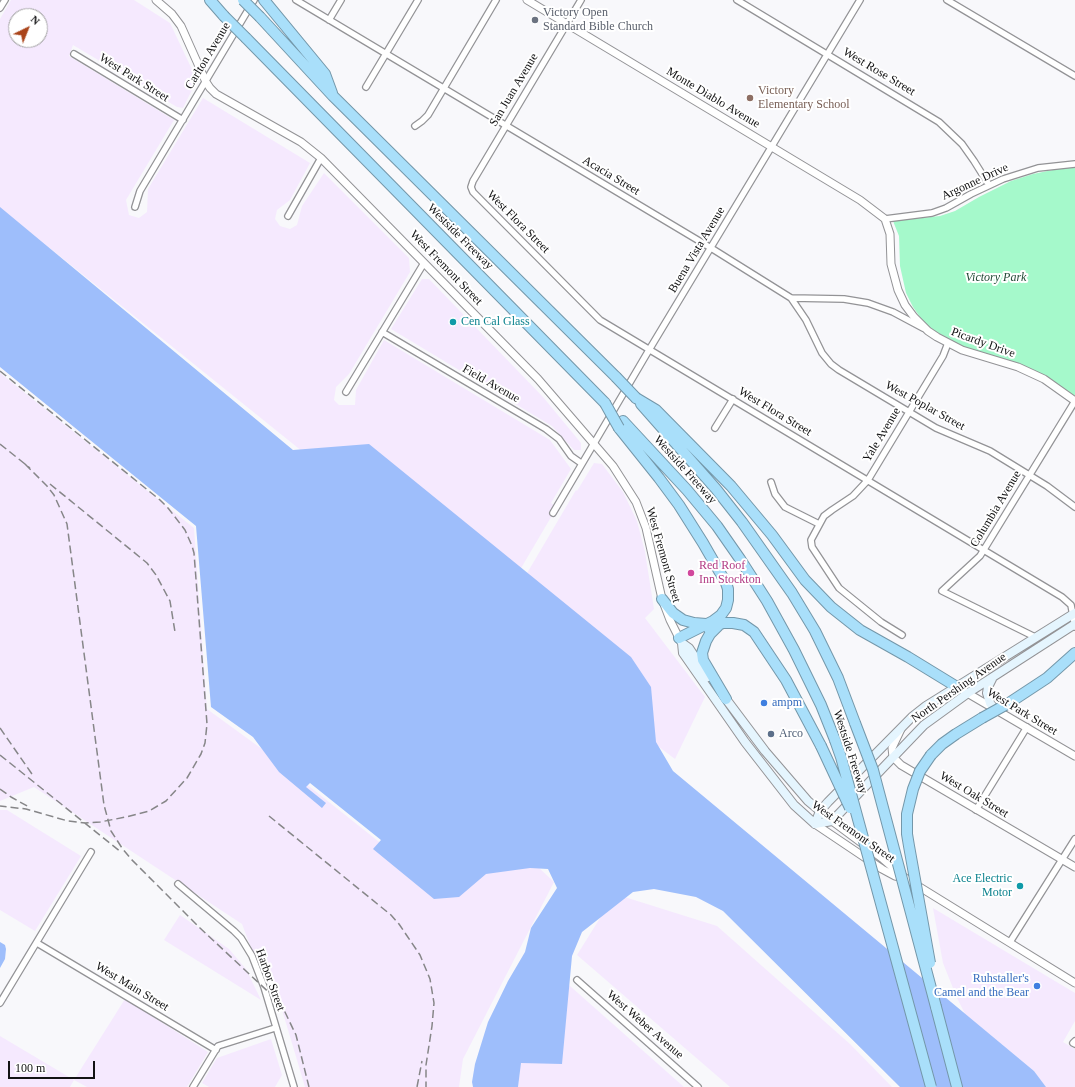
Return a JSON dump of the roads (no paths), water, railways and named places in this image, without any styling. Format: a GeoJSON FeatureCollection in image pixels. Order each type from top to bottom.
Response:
{"type":"FeatureCollection","features":[{"type":"Feature","properties":{"kind":"highway","name":"Westside Freeway"},"geometry":{"type":"LineString","coordinates":[[210,0],[224,16],[604,401],[621,424],[687,490],[717,526],[740,559],[767,602],[794,650],[821,705],[835,740],[841,757],[931,1087]]}},
{"type":"Feature","properties":{"kind":"highway","name":"Westside Freeway"},"geometry":{"type":"LineString","coordinates":[[243,0],[333,96],[636,398],[650,416],[725,500],[780,576],[815,631],[838,678],[873,770],[957,1087]]}},
{"type":"Feature","properties":{"kind":"highway"},"geometry":{"type":"LineString","coordinates":[[265,2],[325,74],[333,96]]}},
{"type":"Feature","properties":{"kind":"highway"},"geometry":{"type":"LineString","coordinates":[[636,398],[656,410],[731,486],[772,535],[805,580],[831,607],[860,630],[957,687]]}},
{"type":"Feature","properties":{"kind":"highway"},"geometry":{"type":"LineString","coordinates":[[621,424],[679,505],[726,582],[728,594],[726,608],[721,615],[680,640]]}},
{"type":"Feature","properties":{"kind":"highway"},"geometry":{"type":"LineString","coordinates":[[662,599],[673,613],[683,620],[706,624]]}},
{"type":"Feature","properties":{"kind":"highway"},"geometry":{"type":"LineString","coordinates":[[680,640],[723,623],[744,625],[759,637],[786,680],[821,746],[862,836]]}},
{"type":"Feature","properties":{"kind":"highway"},"geometry":{"type":"LineString","coordinates":[[723,623],[710,634],[702,653],[703,660],[726,699]]}},
{"type":"Feature","properties":{"kind":"highway"},"geometry":{"type":"LineString","coordinates":[[936,1007],[929,957],[907,834],[907,814],[913,789],[920,771],[931,755],[942,744],[1047,678],[1075,653]]}},
{"type":"Feature","properties":{"kind":"main road","name":"North Pershing Avenue"},"geometry":{"type":"LineString","coordinates":[[815,824],[820,811],[903,725],[926,706],[1074,614]]}},
{"type":"Feature","properties":{"kind":"main road","name":"North Pershing Avenue"},"geometry":{"type":"LineString","coordinates":[[832,821],[924,725],[992,677],[1075,626]]}},
{"type":"Feature","properties":{"kind":"main road"},"geometry":{"type":"LineString","coordinates":[[1004,670],[1007,662],[1030,648],[1034,643],[1035,637]]}},
{"type":"Feature","properties":{"kind":"main road","name":"West Fremont Street"},"geometry":{"type":"LineString","coordinates":[[680,640],[689,648],[705,673],[765,752],[808,800],[832,821]]}},
{"type":"Feature","properties":{"kind":"main road","name":"West Fremont Street"},"geometry":{"type":"LineString","coordinates":[[680,640],[683,653],[745,742],[794,805],[815,824]]}},
{"type":"Feature","properties":{"kind":"main road"},"geometry":{"type":"LineString","coordinates":[[992,677],[987,693],[993,707]]}},
{"type":"Feature","properties":{"kind":"main road"},"geometry":{"type":"LineString","coordinates":[[726,714],[740,718]]}},
{"type":"Feature","properties":{"kind":"main road"},"geometry":{"type":"LineString","coordinates":[[815,824],[832,821]]}},
{"type":"Feature","properties":{"kind":"street"},"geometry":{"type":"LineString","coordinates":[[0,8],[5,0]]}},
{"type":"Feature","properties":{"kind":"street","name":"West Fremont Street"},"geometry":{"type":"LineString","coordinates":[[156,0],[169,10],[181,26],[206,82],[216,94],[301,142],[321,158],[538,379],[613,466],[636,502],[646,528],[662,599],[680,640]]}},
{"type":"Feature","properties":{"kind":"street","name":"Carlton Avenue"},"geometry":{"type":"LineString","coordinates":[[135,207],[140,190],[254,0]]}},
{"type":"Feature","properties":{"kind":"street","name":"Acacia Street"},"geometry":{"type":"LineString","coordinates":[[296,0],[711,248],[791,298]]}},
{"type":"Feature","properties":{"kind":"street"},"geometry":{"type":"LineString","coordinates":[[329,20],[341,0]]}},
{"type":"Feature","properties":{"kind":"street"},"geometry":{"type":"LineString","coordinates":[[366,87],[418,0]]}},
{"type":"Feature","properties":{"kind":"street"},"geometry":{"type":"LineString","coordinates":[[415,126],[428,115],[496,0]]}},
{"type":"Feature","properties":{"kind":"street","name":"Monte Diablo Avenue"},"geometry":{"type":"LineString","coordinates":[[526,0],[860,200],[885,219]]}},
{"type":"Feature","properties":{"kind":"street","name":"San Juan Avenue"},"geometry":{"type":"LineString","coordinates":[[473,192],[471,187],[472,181],[581,0]]}},
{"type":"Feature","properties":{"kind":"street","name":"West Rose Street"},"geometry":{"type":"LineString","coordinates":[[736,0],[828,54],[920,110],[943,126],[962,144],[989,185]]}},
{"type":"Feature","properties":{"kind":"street","name":"Buena Vista Avenue"},"geometry":{"type":"LineString","coordinates":[[553,513],[581,463],[773,147],[860,0]]}},
{"type":"Feature","properties":{"kind":"street"},"geometry":{"type":"LineString","coordinates":[[947,0],[1075,76]]}},
{"type":"Feature","properties":{"kind":"street","name":"West Park Street"},"geometry":{"type":"LineString","coordinates":[[74,54],[183,120]]}},
{"type":"Feature","properties":{"kind":"street"},"geometry":{"type":"LineString","coordinates":[[288,216],[321,158]]}},
{"type":"Feature","properties":{"kind":"street","name":"Argonne Drive"},"geometry":{"type":"LineString","coordinates":[[885,219],[932,213],[946,208],[989,185],[1025,172],[1059,165],[1075,164]]}},
{"type":"Feature","properties":{"kind":"street","name":"West Flora Street"},"geometry":{"type":"LineString","coordinates":[[473,192],[600,320],[1062,597],[1071,605],[1074,614],[1075,626]]}},
{"type":"Feature","properties":{"kind":"street","name":"Picardy Drive"},"geometry":{"type":"LineString","coordinates":[[885,219],[890,234],[891,264],[898,290],[905,305],[914,317],[928,331],[962,350],[1018,367],[1044,379],[1075,401]]}},
{"type":"Feature","properties":{"kind":"street"},"geometry":{"type":"LineString","coordinates":[[346,392],[424,263]]}},
{"type":"Feature","properties":{"kind":"street"},"geometry":{"type":"LineString","coordinates":[[791,298],[844,299],[868,302],[893,312],[928,331]]}},
{"type":"Feature","properties":{"kind":"street","name":"West Poplar Street"},"geometry":{"type":"LineString","coordinates":[[791,298],[806,320],[822,353],[838,370],[936,428],[990,451],[1030,475],[1075,507]]}},
{"type":"Feature","properties":{"kind":"street","name":"Field Avenue"},"geometry":{"type":"LineString","coordinates":[[382,332],[546,429],[559,439],[570,456],[581,463]]}},
{"type":"Feature","properties":{"kind":"street","name":"Yale Avenue"},"geometry":{"type":"LineString","coordinates":[[819,524],[824,516],[853,496],[868,480],[943,356],[948,343]]}},
{"type":"Feature","properties":{"kind":"street"},"geometry":{"type":"LineString","coordinates":[[715,428],[733,399]]}},
{"type":"Feature","properties":{"kind":"street","name":"Columbia Avenue"},"geometry":{"type":"LineString","coordinates":[[1035,637],[942,591],[985,550],[1075,401]]}},
{"type":"Feature","properties":{"kind":"street"},"geometry":{"type":"LineString","coordinates":[[771,482],[775,494],[785,507],[819,524],[812,537],[812,547],[836,583],[843,591],[881,622],[902,635]]}},
{"type":"Feature","properties":{"kind":"street","name":"West Park Street"},"geometry":{"type":"LineString","coordinates":[[957,687],[1075,756]]}},
{"type":"Feature","properties":{"kind":"street"},"geometry":{"type":"LineString","coordinates":[[893,757],[892,748],[903,725]]}},
{"type":"Feature","properties":{"kind":"street"},"geometry":{"type":"LineString","coordinates":[[976,810],[1027,727]]}},
{"type":"Feature","properties":{"kind":"street","name":"West Oak Street"},"geometry":{"type":"LineString","coordinates":[[893,757],[901,765],[1075,867]]}},
{"type":"Feature","properties":{"kind":"street","name":"West Fremont Street"},"geometry":{"type":"LineString","coordinates":[[832,821],[883,859],[905,878],[1075,983]]}},
{"type":"Feature","properties":{"kind":"street","name":"West Fremont Street"},"geometry":{"type":"LineString","coordinates":[[815,824],[882,869],[895,876],[905,878]]}},
{"type":"Feature","properties":{"kind":"street"},"geometry":{"type":"LineString","coordinates":[[1010,942],[1075,839]]}},
{"type":"Feature","properties":{"kind":"street"},"geometry":{"type":"LineString","coordinates":[[0,1003],[92,852]]}},
{"type":"Feature","properties":{"kind":"street","name":"Harbor Street"},"geometry":{"type":"LineString","coordinates":[[178,884],[226,923],[244,942],[257,969],[294,1087]]}},
{"type":"Feature","properties":{"kind":"street","name":"West Main Street"},"geometry":{"type":"LineString","coordinates":[[37,943],[216,1050]]}},
{"type":"Feature","properties":{"kind":"street","name":"West Weber Avenue"},"geometry":{"type":"LineString","coordinates":[[577,980],[698,1087]]}},
{"type":"Feature","properties":{"kind":"street"},"geometry":{"type":"LineString","coordinates":[[193,1087],[218,1046],[275,1028]]}},
{"type":"Feature","properties":{"kind":"water"},"geometry":{"type":"Polygon","coordinates":[[[0,207],[293,450],[369,444],[631,657],[651,687],[656,742],[673,771],[1034,1071],[1046,1087],[900,1087],[723,911],[696,897],[654,889],[633,892],[582,932],[572,956],[562,1064],[521,1063],[518,1087],[473,1087],[472,1082],[475,1064],[488,1022],[508,981],[525,952],[531,928],[557,888],[548,869],[530,868],[486,874],[459,897],[434,899],[373,849],[381,840],[310,783],[306,787],[326,803],[322,808],[279,772],[253,737],[211,707],[196,526],[0,367],[0,207]]]}},
{"type":"Feature","properties":{"kind":"water"},"geometry":{"type":"Polygon","coordinates":[[[0,942],[5,945],[6,949],[5,959],[0,968],[0,942]]]}},
{"type":"Feature","properties":{"kind":"railway"},"geometry":{"type":"LineString","coordinates":[[0,371],[160,500],[185,530],[194,553],[207,724],[205,743],[201,754],[187,778],[166,801],[149,811],[100,822],[85,823],[68,821],[26,809],[0,806]]}},
{"type":"Feature","properties":{"kind":"railway"},"geometry":{"type":"LineString","coordinates":[[0,444],[30,468]]}},
{"type":"Feature","properties":{"kind":"railway"},"geometry":{"type":"LineString","coordinates":[[25,464],[54,495],[67,524],[104,805],[111,831],[131,859],[200,928],[277,1000],[284,1010],[296,1035],[309,1087]]}},
{"type":"Feature","properties":{"kind":"railway"},"geometry":{"type":"LineString","coordinates":[[50,484],[147,563],[156,575],[170,601],[175,632]]}},
{"type":"Feature","properties":{"kind":"railway"},"geometry":{"type":"LineString","coordinates":[[0,728],[34,777]]}},
{"type":"Feature","properties":{"kind":"railway"},"geometry":{"type":"LineString","coordinates":[[0,755],[121,852]]}},
{"type":"Feature","properties":{"kind":"railway"},"geometry":{"type":"LineString","coordinates":[[0,789],[29,807]]}},
{"type":"Feature","properties":{"kind":"railway"},"geometry":{"type":"LineString","coordinates":[[269,816],[391,915],[420,955],[430,979],[434,1003],[426,1065],[426,1087]]}},
{"type":"Feature","properties":{"kind":"railway"},"geometry":{"type":"LineString","coordinates":[[417,1087],[422,1061]]}},
{"type":"Feature","properties":{"kind":"place","name":"Victory Open Standard Bible Church"},"geometry":{"type":"Point","coordinates":[535,20]}},
{"type":"Feature","properties":{"kind":"place","name":"Victory Elementary School"},"geometry":{"type":"Point","coordinates":[750,98]}},
{"type":"Feature","properties":{"kind":"place","name":"Cen Cal Glass"},"geometry":{"type":"Point","coordinates":[453,322]}},
{"type":"Feature","properties":{"kind":"place","name":"Red Roof Inn Stockton"},"geometry":{"type":"Point","coordinates":[691,573]}},
{"type":"Feature","properties":{"kind":"place","name":"ampm"},"geometry":{"type":"Point","coordinates":[764,703]}},
{"type":"Feature","properties":{"kind":"place","name":"Arco"},"geometry":{"type":"Point","coordinates":[771,734]}},
{"type":"Feature","properties":{"kind":"place","name":"Ace Electric Motor"},"geometry":{"type":"Point","coordinates":[1020,886]}},
{"type":"Feature","properties":{"kind":"place","name":"Ruhstaller's Camel and the Bear"},"geometry":{"type":"Point","coordinates":[1037,986]}},
{"type":"Feature","properties":{"kind":"park label","name":"Victory Park"},"geometry":{"type":"Point","coordinates":[996,278]}}]}
